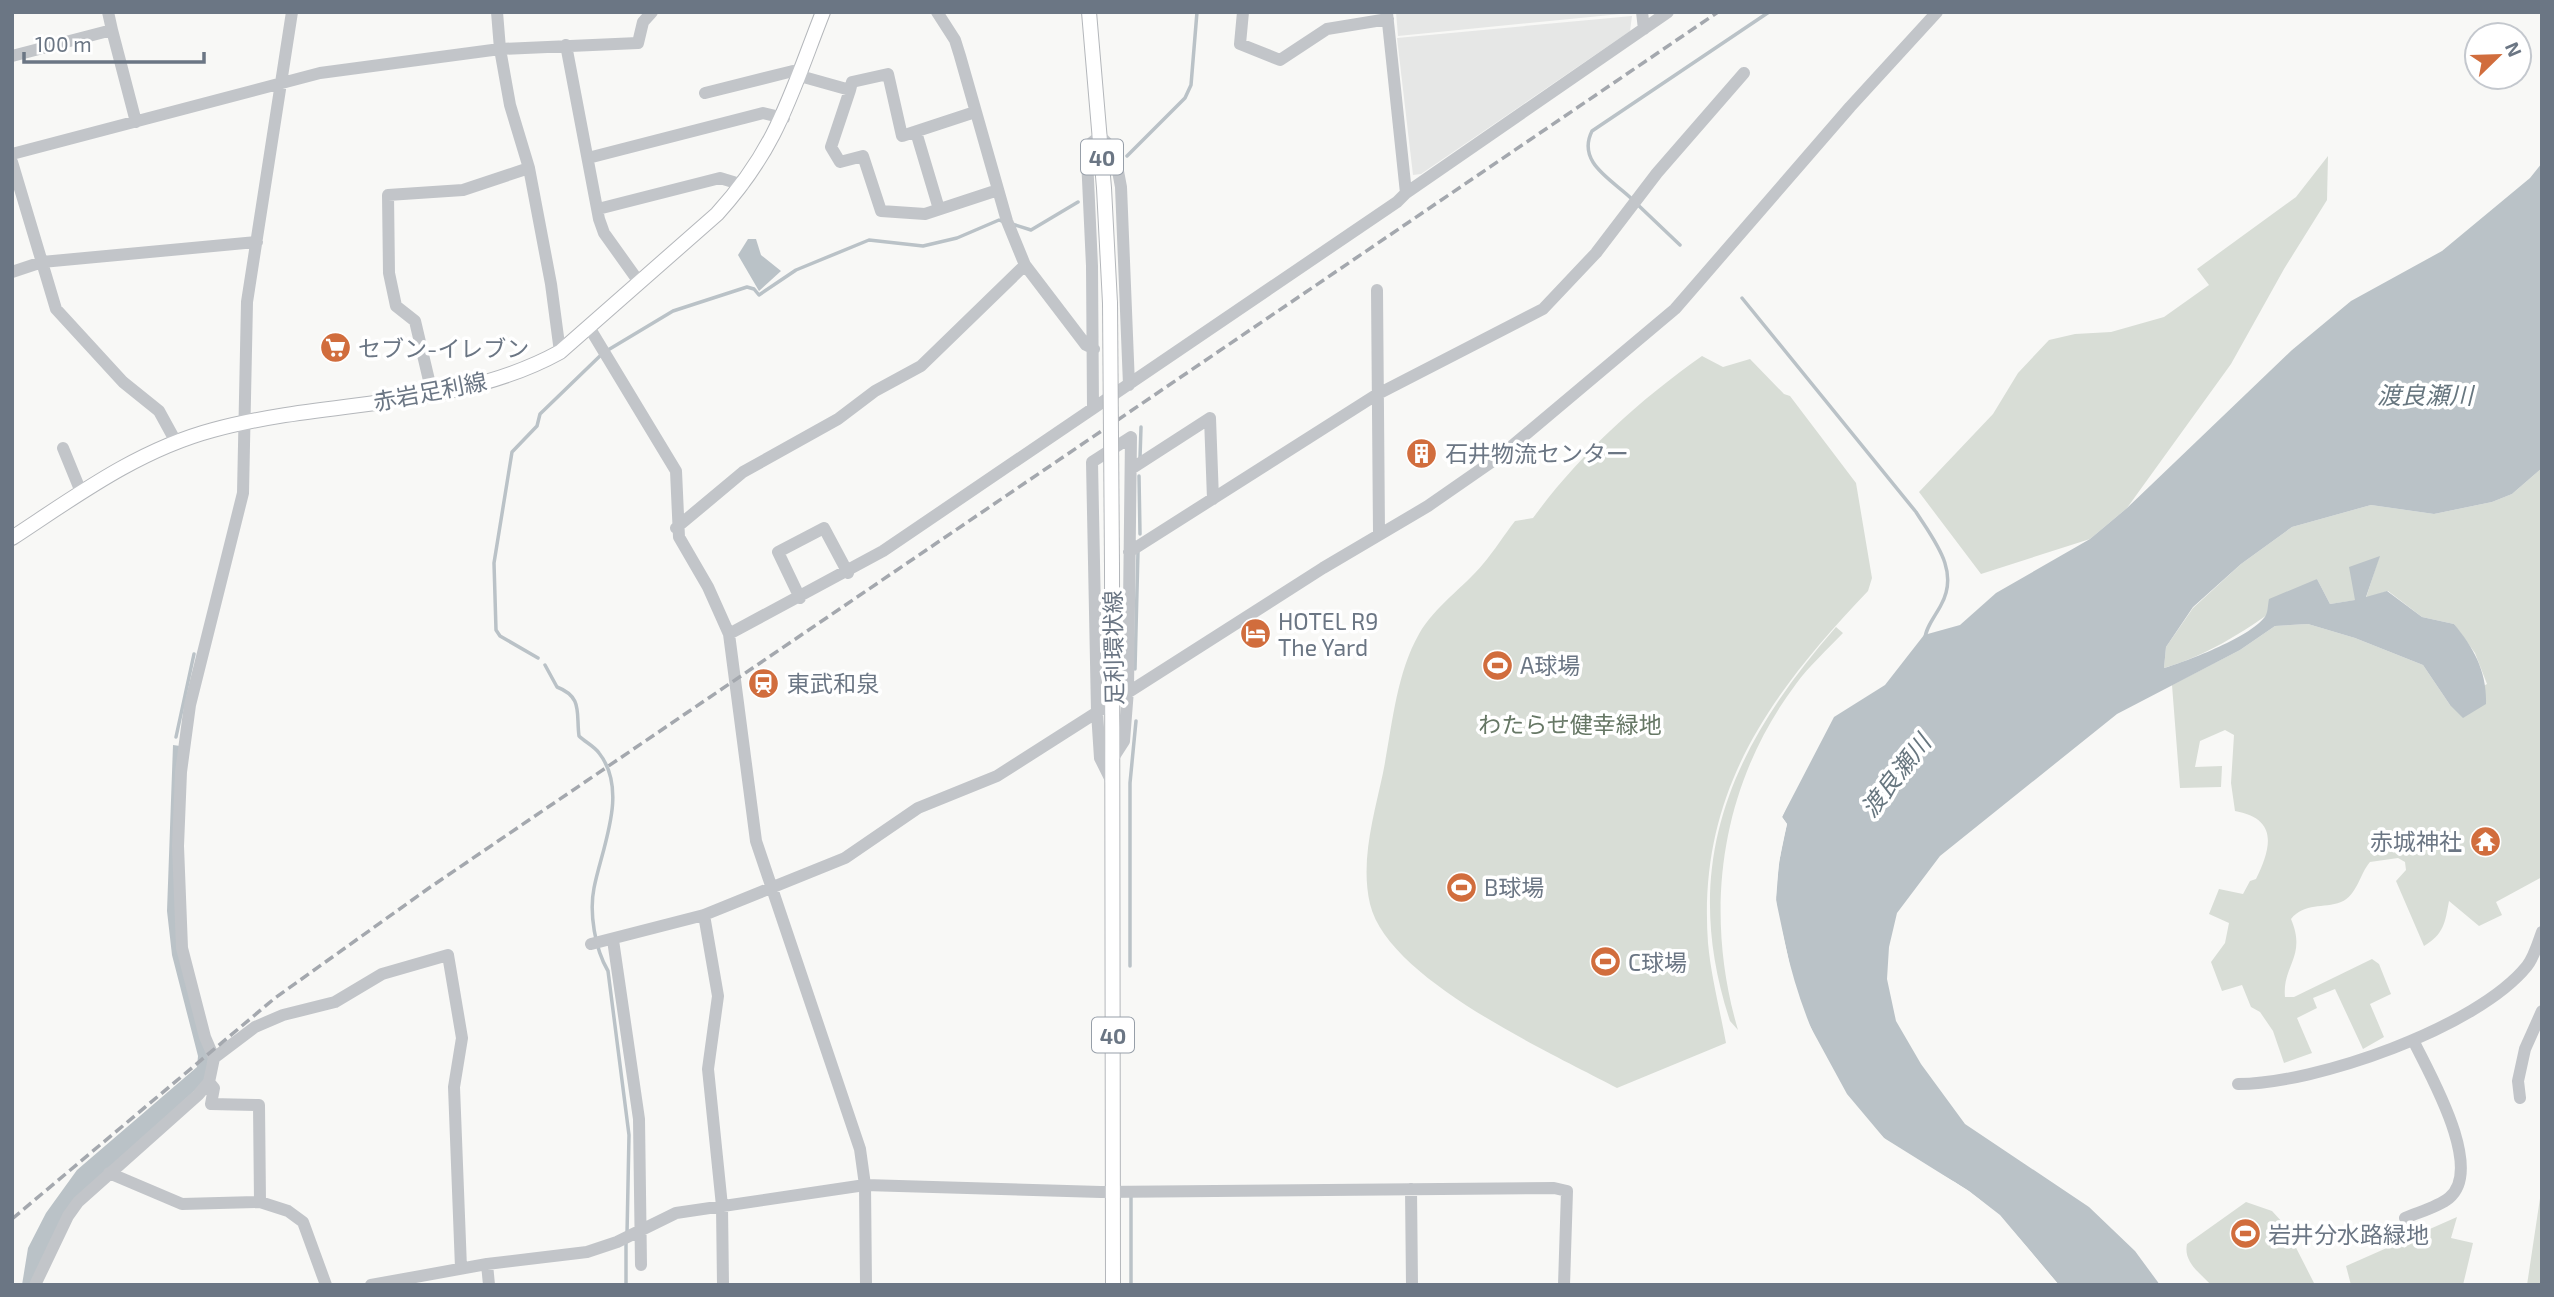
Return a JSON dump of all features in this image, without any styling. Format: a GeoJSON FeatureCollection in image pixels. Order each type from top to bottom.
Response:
{"type":"FeatureCollection","features":[{"type":"Feature","properties":{"kind":"main road","name":"赤岩足利線"},"geometry":{"type":"LineString","coordinates":[[12,538],[135,459],[176,442],[244,423],[432,393],[534,366],[560,352],[717,214],[743,185],[784,118],[824,12]]}},
{"type":"Feature","properties":{"kind":"main road","name":"足利環状線"},"geometry":{"type":"LineString","coordinates":[[1089,12],[1110,303],[1115,755],[1113,1285]]}},
{"type":"Feature","properties":{"kind":"street"},"geometry":{"type":"LineString","coordinates":[[108,12],[136,122]]}},
{"type":"Feature","properties":{"kind":"street"},"geometry":{"type":"LineString","coordinates":[[35,1285],[68,1216],[109,1173],[209,1082],[214,1058],[205,1037],[182,948],[178,846],[184,742],[243,493],[247,302],[292,12]]}},
{"type":"Feature","properties":{"kind":"street"},"geometry":{"type":"LineString","coordinates":[[497,12],[500,49],[510,105],[529,168],[551,284],[560,352]]}},
{"type":"Feature","properties":{"kind":"street"},"geometry":{"type":"LineString","coordinates":[[12,154],[320,73],[500,49],[638,43],[642,22],[652,12]]}},
{"type":"Feature","properties":{"kind":"street"},"geometry":{"type":"LineString","coordinates":[[937,12],[955,40],[1007,222],[1026,265],[1086,345],[1094,349]]}},
{"type":"Feature","properties":{"kind":"street"},"geometry":{"type":"LineString","coordinates":[[1243,12],[1240,44],[1280,60],[1327,29],[1387,16],[1406,193]]}},
{"type":"Feature","properties":{"kind":"street"},"geometry":{"type":"LineString","coordinates":[[1642,12],[1644,29]]}},
{"type":"Feature","properties":{"kind":"street"},"geometry":{"type":"LineString","coordinates":[[729,634],[848,573],[1397,202],[1406,193],[1668,12]]}},
{"type":"Feature","properties":{"kind":"street"},"geometry":{"type":"LineString","coordinates":[[592,944],[704,915],[845,858],[933,800],[997,776],[1128,690],[1379,533],[1428,506],[1500,456],[1675,309],[1850,107],[1937,12]]}},
{"type":"Feature","properties":{"kind":"street"},"geometry":{"type":"LineString","coordinates":[[12,56],[112,30]]}},
{"type":"Feature","properties":{"kind":"street"},"geometry":{"type":"LineString","coordinates":[[566,45],[597,209],[604,233],[639,282]]}},
{"type":"Feature","properties":{"kind":"street"},"geometry":{"type":"LineString","coordinates":[[705,93],[793,71],[800,76],[850,89]]}},
{"type":"Feature","properties":{"kind":"street"},"geometry":{"type":"LineString","coordinates":[[1129,552],[1377,395],[1543,309],[1596,253],[1657,173],[1744,73]]}},
{"type":"Feature","properties":{"kind":"street"},"geometry":{"type":"LineString","coordinates":[[975,112],[902,136],[888,75],[852,82],[831,146],[840,162],[863,156],[881,211],[925,214],[998,190]]}},
{"type":"Feature","properties":{"kind":"street"},"geometry":{"type":"LineString","coordinates":[[588,158],[763,113],[784,118]]}},
{"type":"Feature","properties":{"kind":"street"},"geometry":{"type":"LineString","coordinates":[[916,132],[939,209]]}},
{"type":"Feature","properties":{"kind":"street"},"geometry":{"type":"LineString","coordinates":[[1093,408],[1094,349],[1087,158],[1089,145],[1100,136],[1115,150],[1120,179],[1129,385]]}},
{"type":"Feature","properties":{"kind":"street"},"geometry":{"type":"LineString","coordinates":[[12,162],[56,309],[124,382],[159,411],[176,442]]}},
{"type":"Feature","properties":{"kind":"street"},"geometry":{"type":"LineString","coordinates":[[432,393],[415,321],[396,306],[389,273],[388,195],[463,190],[529,168]]}},
{"type":"Feature","properties":{"kind":"street"},"geometry":{"type":"LineString","coordinates":[[597,209],[720,178],[743,185]]}},
{"type":"Feature","properties":{"kind":"street"},"geometry":{"type":"LineString","coordinates":[[12,272],[42,262],[257,242]]}},
{"type":"Feature","properties":{"kind":"street"},"geometry":{"type":"LineString","coordinates":[[677,528],[743,472],[838,419],[875,391],[920,366],[1026,265]]}},
{"type":"Feature","properties":{"kind":"street"},"geometry":{"type":"LineString","coordinates":[[1377,290],[1379,533]]}},
{"type":"Feature","properties":{"kind":"street"},"geometry":{"type":"LineString","coordinates":[[589,327],[672,460],[678,486],[677,528],[729,634],[752,821],[771,889],[860,1149],[865,1185],[866,1285]]}},
{"type":"Feature","properties":{"kind":"street"},"geometry":{"type":"LineString","coordinates":[[1131,469],[1210,418],[1213,499]]}},
{"type":"Feature","properties":{"kind":"street"},"geometry":{"type":"LineString","coordinates":[[1113,786],[1100,758],[1097,712],[1092,462],[1131,437],[1128,690],[1124,741],[1115,755]]}},
{"type":"Feature","properties":{"kind":"street"},"geometry":{"type":"LineString","coordinates":[[63,448],[81,492]]}},
{"type":"Feature","properties":{"kind":"street"},"geometry":{"type":"LineString","coordinates":[[800,598],[778,552],[824,528],[848,573]]}},
{"type":"Feature","properties":{"kind":"street"},"geometry":{"type":"LineString","coordinates":[[704,915],[718,996],[708,1069],[722,1206],[723,1285]]}},
{"type":"Feature","properties":{"kind":"street"},"geometry":{"type":"LineString","coordinates":[[2238,1084],[2297,1077],[2414,1042],[2471,1010],[2521,972],[2532,958],[2542,932]]}},
{"type":"Feature","properties":{"kind":"street"},"geometry":{"type":"LineString","coordinates":[[611,940],[636,1084],[641,1265]]}},
{"type":"Feature","properties":{"kind":"street"},"geometry":{"type":"LineString","coordinates":[[214,1058],[264,1023],[335,1002],[382,974],[448,955],[461,1038],[454,1087],[461,1268]]}},
{"type":"Feature","properties":{"kind":"street"},"geometry":{"type":"LineString","coordinates":[[2520,1098],[2518,1081],[2537,1034],[2542,1011]]}},
{"type":"Feature","properties":{"kind":"street"},"geometry":{"type":"LineString","coordinates":[[2405,1218],[2448,1199],[2457,1187],[2462,1167],[2449,1117],[2414,1042]]}},
{"type":"Feature","properties":{"kind":"street"},"geometry":{"type":"LineString","coordinates":[[209,1082],[214,1088],[211,1104],[259,1105],[260,1202]]}},
{"type":"Feature","properties":{"kind":"street"},"geometry":{"type":"LineString","coordinates":[[109,1173],[181,1204],[260,1202],[288,1211],[303,1222],[326,1285]]}},
{"type":"Feature","properties":{"kind":"street"},"geometry":{"type":"LineString","coordinates":[[371,1285],[487,1264],[587,1252],[620,1240],[676,1213],[865,1185],[1113,1190],[1554,1188],[1567,1191],[1564,1285]]}},
{"type":"Feature","properties":{"kind":"street"},"geometry":{"type":"LineString","coordinates":[[1411,1189],[1412,1285]]}},
{"type":"Feature","properties":{"kind":"street"},"geometry":{"type":"LineString","coordinates":[[487,1264],[489,1285]]}},
{"type":"Feature","properties":{"kind":"shaded area"},"geometry":{"type":"Polygon","coordinates":[[[1396,12],[1631,12],[1631,13],[1398,36],[1396,12]]]}},
{"type":"Feature","properties":{"kind":"shaded area"},"geometry":{"type":"Polygon","coordinates":[[[1632,16],[1630,31],[1421,174],[1413,175],[1397,38],[1632,16]]]}},
{"type":"Feature","properties":{"kind":"green space"},"geometry":{"type":"Polygon","coordinates":[[[2328,156],[2327,200],[2284,269],[2231,364],[2127,508],[2090,539],[1981,574],[1919,492],[1993,414],[2018,373],[2049,340],[2075,334],[2111,332],[2164,317],[2209,285],[2197,269],[2296,197],[2328,156]]]}},
{"type":"Feature","properties":{"kind":"green space","name":"わたらせ健幸緑地"},"geometry":{"type":"Polygon","coordinates":[[[1702,356],[1723,367],[1750,359],[1784,394],[1790,396],[1856,483],[1872,578],[1868,591],[1800,668],[1771,708],[1747,749],[1728,792],[1715,839],[1708,889],[1709,955],[1726,1043],[1617,1088],[1476,1011],[1407,960],[1383,932],[1370,904],[1367,855],[1400,684],[1419,634],[1441,606],[1483,564],[1515,521],[1533,518],[1570,472],[1611,430],[1702,356]]]}},
{"type":"Feature","properties":{"kind":"green space"},"geometry":{"type":"Polygon","coordinates":[[[2542,468],[2542,877],[2496,902],[2502,915],[2479,926],[2449,901],[2442,927],[2436,937],[2424,946],[2396,881],[2406,870],[2405,862],[2398,858],[2370,862],[2355,890],[2341,902],[2308,908],[2296,914],[2291,919],[2296,943],[2285,986],[2285,997],[2294,997],[2372,959],[2379,964],[2391,994],[2370,1004],[2384,1037],[2363,1049],[2335,989],[2313,998],[2317,1008],[2297,1018],[2312,1053],[2284,1063],[2273,1031],[2260,1012],[2251,1007],[2242,985],[2222,991],[2211,962],[2225,943],[2229,923],[2209,914],[2219,889],[2243,894],[2250,881],[2256,879],[2261,868],[2268,846],[2268,836],[2259,821],[2235,811],[2231,783],[2234,735],[2225,730],[2200,741],[2195,767],[2222,766],[2221,787],[2180,788],[2172,685],[2240,650],[2275,626],[2308,624],[2355,638],[2423,665],[2450,705],[2487,684],[2475,653],[2454,624],[2422,617],[2388,591],[2366,598],[2379,557],[2356,600],[2330,604],[2317,579],[2225,642],[2186,661],[2164,668],[2166,647],[2193,608],[2241,564],[2292,527],[2371,505],[2434,514],[2492,502],[2512,494],[2542,468]]]}},
{"type":"Feature","properties":{"kind":"green space"},"geometry":{"type":"Polygon","coordinates":[[[1836,627],[1843,633],[1801,677],[1770,723],[1750,764],[1735,806],[1725,850],[1721,895],[1727,985],[1738,1030],[1730,1021],[1715,964],[1710,910],[1713,858],[1724,809],[1743,762],[1768,717],[1799,672],[1836,627]]]}},
{"type":"Feature","properties":{"kind":"green space"},"geometry":{"type":"Polygon","coordinates":[[[2542,1185],[2542,1285],[2527,1285],[2542,1185]]]}},
{"type":"Feature","properties":{"kind":"green space","name":"岩井分水路緑地"},"geometry":{"type":"Polygon","coordinates":[[[2246,1202],[2272,1211],[2284,1224],[2315,1285],[2211,1285],[2193,1267],[2186,1250],[2187,1244],[2246,1202]]]}},
{"type":"Feature","properties":{"kind":"green space","name":"岩井分水路緑地"},"geometry":{"type":"Polygon","coordinates":[[[2457,1217],[2451,1238],[2473,1243],[2463,1285],[2351,1285],[2346,1266],[2457,1217]]]}},
{"type":"Feature","properties":{"kind":"water","name":"渡良瀬川"},"geometry":{"type":"Polygon","coordinates":[[[2542,163],[2542,468],[2512,494],[2492,502],[2434,514],[2371,505],[2292,527],[2241,564],[2193,607],[2166,647],[2164,668],[2219,647],[2259,623],[2266,615],[2269,599],[2317,579],[2330,604],[2355,600],[2349,567],[2380,556],[2366,597],[2387,591],[2422,617],[2454,624],[2468,642],[2482,671],[2486,704],[2463,718],[2450,705],[2423,665],[2355,638],[2308,624],[2275,626],[2240,650],[2117,714],[1940,856],[1897,913],[1889,947],[1887,979],[1896,1021],[1921,1064],[1965,1124],[2089,1207],[2135,1251],[2160,1285],[2059,1285],[2018,1236],[1984,1203],[1886,1140],[1849,1098],[1834,1075],[1809,1024],[1778,915],[1777,878],[1787,824],[1782,817],[1834,717],[1885,685],[1924,635],[1960,625],[1996,593],[2090,539],[2127,508],[2292,350],[2351,301],[2442,251],[2530,178],[2542,163]]]}},
{"type":"Feature","properties":{"kind":"water"},"geometry":{"type":"Polygon","coordinates":[[[748,239],[756,239],[761,255],[781,271],[759,291],[738,255],[748,239]]]}},
{"type":"Feature","properties":{"kind":"water"},"geometry":{"type":"Polygon","coordinates":[[[173,745],[180,746],[177,908],[209,1050],[206,1080],[75,1201],[32,1285],[22,1285],[28,1248],[46,1213],[77,1170],[197,1067],[198,1056],[172,955],[167,911],[173,745]]]}},
{"type":"Feature","properties":{"kind":"pier"},"geometry":{"type":"Polygon","coordinates":[[[1811,753],[1782,817],[1787,824],[1779,862],[1776,900],[1793,981],[1804,1015],[1847,1094],[1884,1138],[1969,1191],[2000,1215],[2059,1285],[2054,1285],[1997,1218],[1967,1194],[1881,1140],[1844,1096],[1801,1017],[1790,981],[1773,900],[1775,861],[1783,824],[1779,816],[1811,753]]]}},
{"type":"Feature","properties":{"kind":"waterway"},"geometry":{"type":"LineString","coordinates":[[1127,156],[1185,98],[1191,85],[1197,12]]}},
{"type":"Feature","properties":{"kind":"waterway"},"geometry":{"type":"LineString","coordinates":[[1633,200],[1593,162],[1588,142],[1592,131],[1769,12]]}},
{"type":"Feature","properties":{"kind":"waterway"},"geometry":{"type":"LineString","coordinates":[[1012,224],[1031,230],[1078,202]]}},
{"type":"Feature","properties":{"kind":"waterway"},"geometry":{"type":"LineString","coordinates":[[1638,205],[1680,245]]}},
{"type":"Feature","properties":{"kind":"waterway"},"geometry":{"type":"LineString","coordinates":[[608,350],[673,311],[747,287],[754,289],[759,295],[796,270],[869,240],[923,246],[957,238],[999,220],[1004,222]]}},
{"type":"Feature","properties":{"kind":"waterway"},"geometry":{"type":"LineString","coordinates":[[1742,298],[1916,512],[1943,557],[1948,580],[1946,592],[1925,639]]}},
{"type":"Feature","properties":{"kind":"waterway"},"geometry":{"type":"LineString","coordinates":[[538,658],[500,636],[496,630],[494,563],[512,452],[537,426],[540,414],[602,354]]}},
{"type":"Feature","properties":{"kind":"waterway"},"geometry":{"type":"LineString","coordinates":[[1140,458],[1141,427]]}},
{"type":"Feature","properties":{"kind":"waterway"},"geometry":{"type":"LineString","coordinates":[[1139,476],[1140,534]]}},
{"type":"Feature","properties":{"kind":"waterway"},"geometry":{"type":"LineString","coordinates":[[1135,669],[1138,551]]}},
{"type":"Feature","properties":{"kind":"waterway"},"geometry":{"type":"LineString","coordinates":[[176,737],[194,654]]}},
{"type":"Feature","properties":{"kind":"waterway"},"geometry":{"type":"LineString","coordinates":[[545,665],[557,687],[575,701],[579,736],[599,753],[608,768],[612,784],[611,819],[594,888],[592,908],[597,942],[608,971],[629,1135],[627,1234]]}},
{"type":"Feature","properties":{"kind":"waterway"},"geometry":{"type":"LineString","coordinates":[[1130,966],[1130,783],[1136,721]]}},
{"type":"Feature","properties":{"kind":"waterway"},"geometry":{"type":"LineString","coordinates":[[1131,1197],[1131,1285]]}},
{"type":"Feature","properties":{"kind":"waterway"},"geometry":{"type":"LineString","coordinates":[[626,1241],[626,1285]]}},
{"type":"Feature","properties":{"kind":"railway"},"geometry":{"type":"LineString","coordinates":[[12,1219],[275,998],[429,888],[1718,12]]}},
{"type":"Feature","properties":{"kind":"place","name":"セブン-イレブン"},"geometry":{"type":"Point","coordinates":[335,348]}},
{"type":"Feature","properties":{"kind":"place","name":"石井物流センター"},"geometry":{"type":"Point","coordinates":[1422,453]}},
{"type":"Feature","properties":{"kind":"place","name":"HOTEL R9 The Yard"},"geometry":{"type":"Point","coordinates":[1255,634]}},
{"type":"Feature","properties":{"kind":"place","name":"A球場"},"geometry":{"type":"Point","coordinates":[1497,665]}},
{"type":"Feature","properties":{"kind":"place","name":"東武和泉"},"geometry":{"type":"Point","coordinates":[764,683]}},
{"type":"Feature","properties":{"kind":"place","name":"赤城神社"},"geometry":{"type":"Point","coordinates":[2485,841]}},
{"type":"Feature","properties":{"kind":"place","name":"B球場"},"geometry":{"type":"Point","coordinates":[1461,887]}},
{"type":"Feature","properties":{"kind":"place","name":"C球場"},"geometry":{"type":"Point","coordinates":[1605,962]}},
{"type":"Feature","properties":{"kind":"place","name":"岩井分水路緑地"},"geometry":{"type":"Point","coordinates":[2245,1234]}}]}
